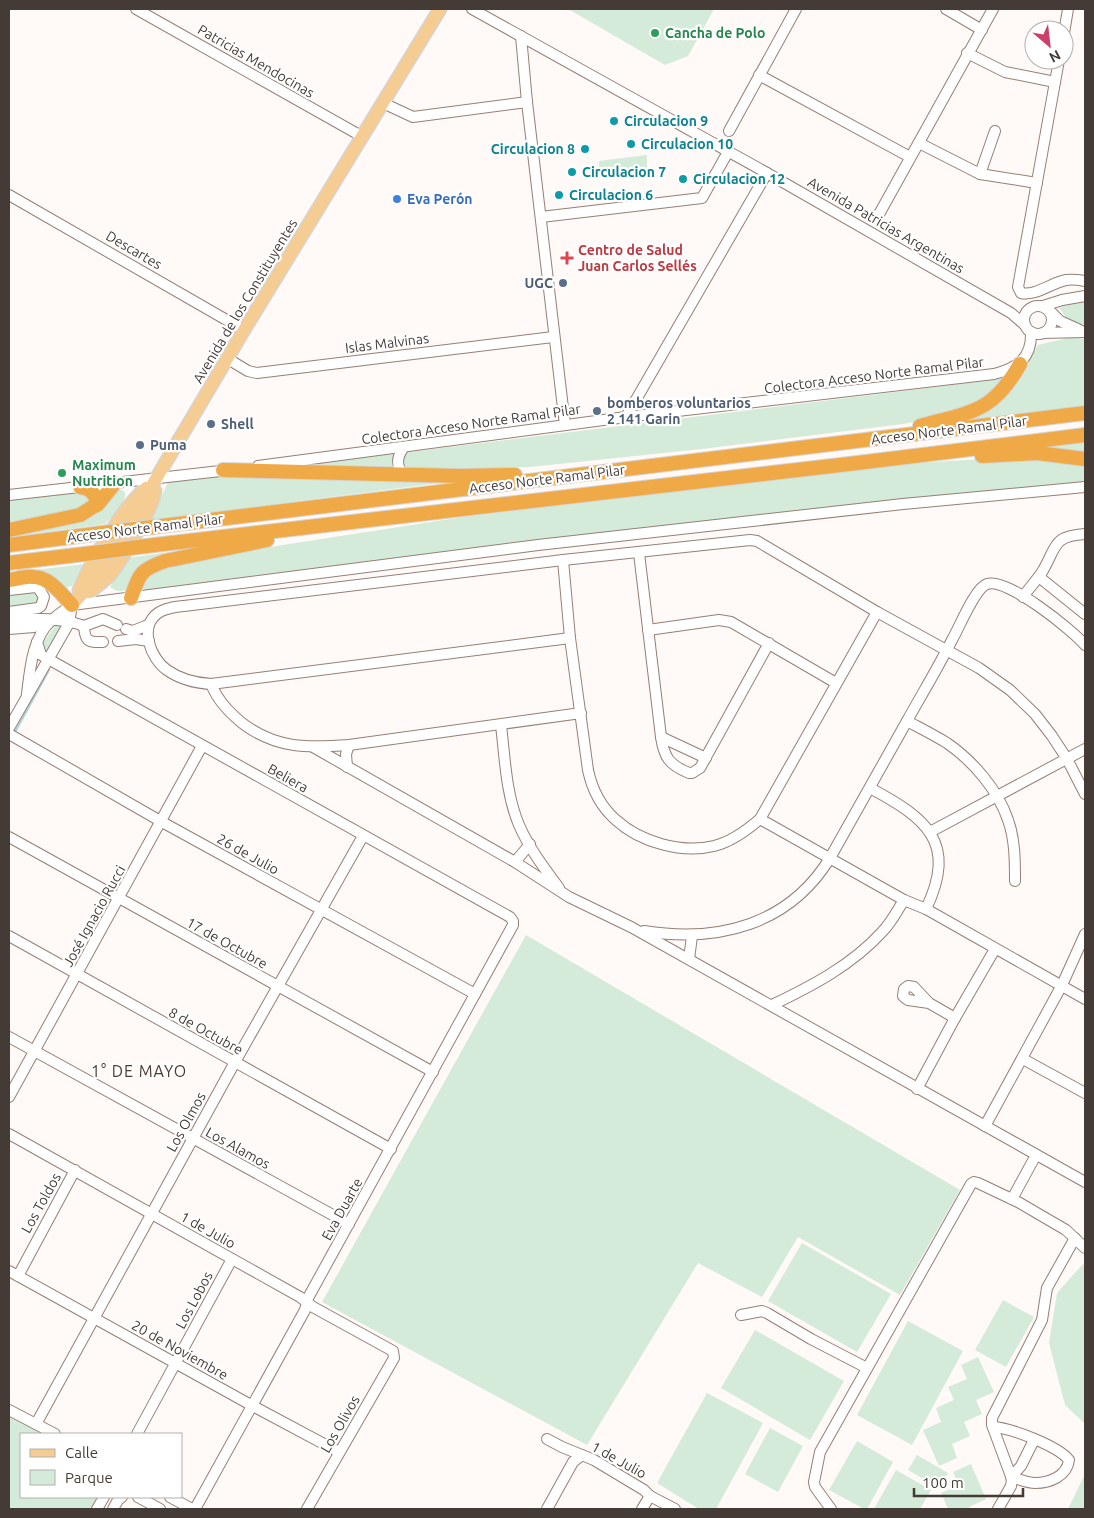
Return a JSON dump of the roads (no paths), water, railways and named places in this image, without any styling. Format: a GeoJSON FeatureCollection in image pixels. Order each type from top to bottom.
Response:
{"type":"FeatureCollection","features":[{"type":"Feature","properties":{"kind":"highway"},"geometry":{"type":"LineString","coordinates":[[874,439],[979,409],[990,403],[1000,394],[1010,382],[1020,364]]}},
{"type":"Feature","properties":{"kind":"highway","name":"Acceso Norte Ramal Pilar"},"geometry":{"type":"LineString","coordinates":[[9,545],[1085,413]]}},
{"type":"Feature","properties":{"kind":"highway","name":"Acceso Norte Ramal Pilar"},"geometry":{"type":"LineString","coordinates":[[9,563],[1085,435]]}},
{"type":"Feature","properties":{"kind":"highway"},"geometry":{"type":"LineString","coordinates":[[849,464],[1037,453],[1085,459]]}},
{"type":"Feature","properties":{"kind":"highway"},"geometry":{"type":"LineString","coordinates":[[223,470],[484,476],[735,456]]}},
{"type":"Feature","properties":{"kind":"highway"},"geometry":{"type":"LineString","coordinates":[[9,530],[80,515],[97,505],[115,483]]}},
{"type":"Feature","properties":{"kind":"highway"},"geometry":{"type":"LineString","coordinates":[[80,487],[91,490],[95,494],[97,505]]}},
{"type":"Feature","properties":{"kind":"highway"},"geometry":{"type":"LineString","coordinates":[[131,598],[139,576],[143,571],[165,561],[358,522]]}},
{"type":"Feature","properties":{"kind":"highway"},"geometry":{"type":"LineString","coordinates":[[9,580],[34,576],[42,578],[51,583],[72,605]]}},
{"type":"Feature","properties":{"kind":"main road","name":"Avenida de los Constituyentes"},"geometry":{"type":"LineString","coordinates":[[72,605],[89,586],[132,521],[244,330],[440,9]]}},
{"type":"Feature","properties":{"kind":"street","name":"Patricias Mendocinas"},"geometry":{"type":"LineString","coordinates":[[136,9],[363,137]]}},
{"type":"Feature","properties":{"kind":"street","name":"Avenida Patricias Argentinas"},"geometry":{"type":"LineString","coordinates":[[472,9],[767,173],[997,305],[1017,317],[1032,330]]}},
{"type":"Feature","properties":{"kind":"street"},"geometry":{"type":"LineString","coordinates":[[729,131],[796,9]]}},
{"type":"Feature","properties":{"kind":"street"},"geometry":{"type":"LineString","coordinates":[[946,9],[982,30]]}},
{"type":"Feature","properties":{"kind":"street"},"geometry":{"type":"LineString","coordinates":[[878,216],[993,9]]}},
{"type":"Feature","properties":{"kind":"street"},"geometry":{"type":"LineString","coordinates":[[521,36],[526,102],[565,425]]}},
{"type":"Feature","properties":{"kind":"street"},"geometry":{"type":"LineString","coordinates":[[967,53],[1005,72],[1055,82]]}},
{"type":"Feature","properties":{"kind":"street"},"geometry":{"type":"LineString","coordinates":[[1057,70],[1018,290],[1021,293],[1027,294],[1064,280],[1085,281]]}},
{"type":"Feature","properties":{"kind":"street"},"geometry":{"type":"LineString","coordinates":[[759,75],[910,157]]}},
{"type":"Feature","properties":{"kind":"street"},"geometry":{"type":"LineString","coordinates":[[383,103],[413,117],[526,102]]}},
{"type":"Feature","properties":{"kind":"street"},"geometry":{"type":"LineString","coordinates":[[980,174],[995,131]]}},
{"type":"Feature","properties":{"kind":"street"},"geometry":{"type":"LineString","coordinates":[[919,143],[980,174],[1036,183]]}},
{"type":"Feature","properties":{"kind":"street"},"geometry":{"type":"LineString","coordinates":[[541,217],[702,198],[728,152]]}},
{"type":"Feature","properties":{"kind":"street"},"geometry":{"type":"LineString","coordinates":[[626,417],[767,173]]}},
{"type":"Feature","properties":{"kind":"street","name":"Descartes"},"geometry":{"type":"LineString","coordinates":[[9,195],[244,330]]}},
{"type":"Feature","properties":{"kind":"street"},"geometry":{"type":"LineString","coordinates":[[1047,309],[1062,300],[1085,296]]}},
{"type":"Feature","properties":{"kind":"street","name":"Avenida Patricias Argentinas"},"geometry":{"type":"LineString","coordinates":[[997,305],[1013,309],[1032,307]]}},
{"type":"Feature","properties":{"kind":"street"},"geometry":{"type":"LineString","coordinates":[[1020,364],[1031,345],[1032,330],[1025,316],[1032,307],[1047,309],[1060,321],[1085,332]]}},
{"type":"Feature","properties":{"kind":"street"},"geometry":{"type":"LineString","coordinates":[[1032,330],[1048,330],[1051,326],[1052,317],[1047,309]]}},
{"type":"Feature","properties":{"kind":"street"},"geometry":{"type":"LineString","coordinates":[[1032,330],[1085,332]]}},
{"type":"Feature","properties":{"kind":"street","name":"Islas Malvinas"},"geometry":{"type":"LineString","coordinates":[[228,359],[257,373],[553,337]]}},
{"type":"Feature","properties":{"kind":"street","name":"Colectora Acceso Norte Ramal Pilar"},"geometry":{"type":"LineString","coordinates":[[9,495],[223,470],[626,417],[972,377],[1006,371],[1020,364]]}},
{"type":"Feature","properties":{"kind":"street"},"geometry":{"type":"LineString","coordinates":[[402,474],[397,466],[398,456],[404,447]]}},
{"type":"Feature","properties":{"kind":"street"},"geometry":{"type":"LineString","coordinates":[[72,605],[538,545],[893,505],[1085,487]]}},
{"type":"Feature","properties":{"kind":"street"},"geometry":{"type":"LineString","coordinates":[[1024,597],[1038,577],[1053,547],[1064,538],[1085,534]]}},
{"type":"Feature","properties":{"kind":"street"},"geometry":{"type":"LineString","coordinates":[[570,638],[211,684],[195,683],[167,670],[154,656],[149,641],[148,625],[158,612],[184,606],[564,560],[750,540],[757,541],[877,612],[993,677],[1022,700],[1052,736],[1067,759],[1085,794]]}},
{"type":"Feature","properties":{"kind":"street"},"geometry":{"type":"LineString","coordinates":[[639,553],[661,737],[668,761],[684,771],[692,773],[700,768],[770,643]]}},
{"type":"Feature","properties":{"kind":"street"},"geometry":{"type":"LineString","coordinates":[[564,560],[570,638],[588,770],[593,786],[605,807],[615,819],[639,835],[666,845],[698,849],[714,846],[734,838],[749,829],[760,819],[877,612]]}},
{"type":"Feature","properties":{"kind":"street"},"geometry":{"type":"LineString","coordinates":[[1038,577],[1085,614]]}},
{"type":"Feature","properties":{"kind":"street"},"geometry":{"type":"LineString","coordinates":[[631,927],[659,933],[692,936],[743,927],[773,914],[809,886],[820,874],[830,858],[947,651],[977,593],[986,584],[992,583],[1004,587],[1024,597],[1054,617],[1085,645]]}},
{"type":"Feature","properties":{"kind":"street"},"geometry":{"type":"LineString","coordinates":[[9,590],[36,587],[44,597],[41,606],[38,608],[9,612]]}},
{"type":"Feature","properties":{"kind":"street","name":"Avenida de los Constituyentes"},"geometry":{"type":"LineString","coordinates":[[27,694],[32,654],[37,642],[50,621],[72,605]]}},
{"type":"Feature","properties":{"kind":"street","name":"Avenida de los Constituyentes"},"geometry":{"type":"LineString","coordinates":[[9,728],[69,623],[72,605]]}},
{"type":"Feature","properties":{"kind":"street"},"geometry":{"type":"LineString","coordinates":[[9,620],[34,618],[69,623],[75,622],[84,626],[103,620],[133,631],[148,625]]}},
{"type":"Feature","properties":{"kind":"street"},"geometry":{"type":"LineString","coordinates":[[648,630],[724,620],[740,626],[836,683]]}},
{"type":"Feature","properties":{"kind":"street"},"geometry":{"type":"LineString","coordinates":[[9,629],[34,627],[50,621]]}},
{"type":"Feature","properties":{"kind":"street"},"geometry":{"type":"LineString","coordinates":[[84,626],[87,639],[91,642],[103,642]]}},
{"type":"Feature","properties":{"kind":"street"},"geometry":{"type":"LineString","coordinates":[[118,641],[149,641]]}},
{"type":"Feature","properties":{"kind":"street"},"geometry":{"type":"LineString","coordinates":[[37,642],[41,655],[48,659]]}},
{"type":"Feature","properties":{"kind":"street","name":"Beliera"},"geometry":{"type":"LineString","coordinates":[[48,659],[510,917],[514,922]]}},
{"type":"Feature","properties":{"kind":"street"},"geometry":{"type":"LineString","coordinates":[[211,684],[223,705],[252,730],[277,742],[313,747],[349,745],[501,726],[581,713]]}},
{"type":"Feature","properties":{"kind":"street"},"geometry":{"type":"LineString","coordinates":[[907,721],[960,753],[974,767],[997,797],[1006,812],[1011,832],[1015,881]]}},
{"type":"Feature","properties":{"kind":"street"},"geometry":{"type":"LineString","coordinates":[[501,726],[508,786],[519,825],[543,866],[562,893]]}},
{"type":"Feature","properties":{"kind":"street","name":"26 de Julio"},"geometry":{"type":"LineString","coordinates":[[11,736],[162,822],[475,994]]}},
{"type":"Feature","properties":{"kind":"street"},"geometry":{"type":"LineString","coordinates":[[661,737],[706,758]]}},
{"type":"Feature","properties":{"kind":"street"},"geometry":{"type":"LineString","coordinates":[[347,767],[346,754],[349,745]]}},
{"type":"Feature","properties":{"kind":"street","name":"José Ignacio Rucci"},"geometry":{"type":"LineString","coordinates":[[9,1097],[162,822],[202,746]]}},
{"type":"Feature","properties":{"kind":"street"},"geometry":{"type":"LineString","coordinates":[[313,747],[515,862],[562,893],[631,927],[689,959],[1085,1182]]}},
{"type":"Feature","properties":{"kind":"street"},"geometry":{"type":"LineString","coordinates":[[930,832],[1085,749]]}},
{"type":"Feature","properties":{"kind":"street"},"geometry":{"type":"LineString","coordinates":[[870,788],[907,809],[924,823],[936,843],[938,853],[937,875],[926,909]]}},
{"type":"Feature","properties":{"kind":"street"},"geometry":{"type":"LineString","coordinates":[[760,819],[904,900],[926,909],[1085,999]]}},
{"type":"Feature","properties":{"kind":"street","name":"Los Olmos"},"geometry":{"type":"LineString","coordinates":[[36,1424],[234,1062],[363,836]]}},
{"type":"Feature","properties":{"kind":"street","name":"17 de Octubre"},"geometry":{"type":"LineString","coordinates":[[9,837],[434,1072]]}},
{"type":"Feature","properties":{"kind":"street"},"geometry":{"type":"LineString","coordinates":[[515,862],[530,844]]}},
{"type":"Feature","properties":{"kind":"street"},"geometry":{"type":"LineString","coordinates":[[772,1005],[810,987],[848,962],[882,932],[904,900]]}},
{"type":"Feature","properties":{"kind":"street","name":"Eva Duarte"},"geometry":{"type":"LineString","coordinates":[[193,1509],[305,1310],[307,1302],[349,1224],[434,1072],[514,922]]}},
{"type":"Feature","properties":{"kind":"street"},"geometry":{"type":"LineString","coordinates":[[985,1126],[1062,985],[1085,934]]}},
{"type":"Feature","properties":{"kind":"street","name":"8 de Octubre"},"geometry":{"type":"LineString","coordinates":[[9,936],[391,1149]]}},
{"type":"Feature","properties":{"kind":"street"},"geometry":{"type":"LineString","coordinates":[[689,959],[692,936]]}},
{"type":"Feature","properties":{"kind":"street"},"geometry":{"type":"LineString","coordinates":[[917,1089],[954,1018],[995,949]]}},
{"type":"Feature","properties":{"kind":"street"},"geometry":{"type":"LineString","coordinates":[[929,1003],[954,1018]]}},
{"type":"Feature","properties":{"kind":"street","name":"Los Alamos"},"geometry":{"type":"LineString","coordinates":[[9,1037],[349,1224]]}},
{"type":"Feature","properties":{"kind":"street"},"geometry":{"type":"LineString","coordinates":[[1023,1059],[1085,1093]]}},
{"type":"Feature","properties":{"kind":"street","name":"1 de Julio"},"geometry":{"type":"LineString","coordinates":[[9,1134],[152,1213],[393,1351]]}},
{"type":"Feature","properties":{"kind":"street"},"geometry":{"type":"LineString","coordinates":[[1015,1200],[1038,1157]]}},
{"type":"Feature","properties":{"kind":"street","name":"Los Toldos"},"geometry":{"type":"LineString","coordinates":[[13,1273],[75,1170]]}},
{"type":"Feature","properties":{"kind":"street"},"geometry":{"type":"LineString","coordinates":[[830,1509],[815,1487],[814,1482],[818,1459],[971,1184],[974,1182],[978,1183],[1015,1200],[1066,1230],[1085,1248]]}},
{"type":"Feature","properties":{"kind":"street"},"geometry":{"type":"LineString","coordinates":[[998,1509],[1011,1486],[1011,1477],[993,1427],[992,1418],[1042,1320],[1047,1288],[1074,1238]]}},
{"type":"Feature","properties":{"kind":"street","name":"Los Lobos"},"geometry":{"type":"LineString","coordinates":[[138,1433],[232,1259]]}},
{"type":"Feature","properties":{"kind":"street","name":"20 de Noviembre"},"geometry":{"type":"LineString","coordinates":[[13,1273],[251,1406],[339,1452]]}},
{"type":"Feature","properties":{"kind":"street"},"geometry":{"type":"LineString","coordinates":[[741,1315],[767,1313],[811,1339],[867,1368]]}},
{"type":"Feature","properties":{"kind":"street","name":"Los Olivos"},"geometry":{"type":"LineString","coordinates":[[307,1509],[394,1358],[393,1351]]}},
{"type":"Feature","properties":{"kind":"street"},"geometry":{"type":"LineString","coordinates":[[9,1410],[53,1433]]}},
{"type":"Feature","properties":{"kind":"street"},"geometry":{"type":"LineString","coordinates":[[993,1427],[1008,1429],[1048,1444],[1064,1454],[1069,1460],[1068,1466],[1060,1477],[1034,1483],[1011,1477]]}},
{"type":"Feature","properties":{"kind":"street","name":"1 de Julio"},"geometry":{"type":"LineString","coordinates":[[547,1439],[594,1460],[644,1490],[650,1496],[675,1509]]}},
{"type":"Feature","properties":{"kind":"street"},"geometry":{"type":"LineString","coordinates":[[1011,1477],[1021,1466],[1034,1440]]}},
{"type":"Feature","properties":{"kind":"street"},"geometry":{"type":"LineString","coordinates":[[547,1509],[574,1462],[582,1455]]}},
{"type":"Feature","properties":{"kind":"street"},"geometry":{"type":"LineString","coordinates":[[642,1509],[650,1496]]}},
{"type":"Feature","properties":{"kind":"street"},"geometry":{"type":"LineString","coordinates":[[97,1509],[103,1498]]}},
{"type":"Feature","properties":{"kind":"street"},"geometry":{"type":"LineString","coordinates":[[113,1509],[121,1498]]}},
{"type":"Feature","properties":{"kind":"street"},"geometry":{"type":"LineString","coordinates":[[140,1498],[160,1509]]}},
{"type":"Feature","properties":{"kind":"street"},"geometry":{"type":"LineString","coordinates":[[172,1498],[193,1509]]}},
{"type":"Feature","properties":{"kind":"waterway"},"geometry":{"type":"LineString","coordinates":[[14,734],[49,670]]}},
{"type":"Feature","properties":{"kind":"place","name":"Cancha de Polo"},"geometry":{"type":"Point","coordinates":[655,33]}},
{"type":"Feature","properties":{"kind":"place","name":"Circulacion 9"},"geometry":{"type":"Point","coordinates":[614,121]}},
{"type":"Feature","properties":{"kind":"place","name":"Circulacion 10"},"geometry":{"type":"Point","coordinates":[631,144]}},
{"type":"Feature","properties":{"kind":"place","name":"Circulacion 8"},"geometry":{"type":"Point","coordinates":[585,149]}},
{"type":"Feature","properties":{"kind":"place","name":"Circulacion 7"},"geometry":{"type":"Point","coordinates":[572,172]}},
{"type":"Feature","properties":{"kind":"place","name":"Circulacion 12"},"geometry":{"type":"Point","coordinates":[683,179]}},
{"type":"Feature","properties":{"kind":"place","name":"Circulacion 6"},"geometry":{"type":"Point","coordinates":[559,195]}},
{"type":"Feature","properties":{"kind":"place","name":"Eva Perón"},"geometry":{"type":"Point","coordinates":[397,199]}},
{"type":"Feature","properties":{"kind":"place","name":"Centro de Salud Juan Carlos Sellés"},"geometry":{"type":"Point","coordinates":[567,258]}},
{"type":"Feature","properties":{"kind":"place","name":"UGC"},"geometry":{"type":"Point","coordinates":[563,283]}},
{"type":"Feature","properties":{"kind":"place","name":"bomberos voluntarios 2 141 Garin"},"geometry":{"type":"Point","coordinates":[597,411]}},
{"type":"Feature","properties":{"kind":"place","name":"Shell"},"geometry":{"type":"Point","coordinates":[211,424]}},
{"type":"Feature","properties":{"kind":"place","name":"Puma"},"geometry":{"type":"Point","coordinates":[140,445]}},
{"type":"Feature","properties":{"kind":"place","name":"Maximum Nutrition"},"geometry":{"type":"Point","coordinates":[62,473]}},
{"type":"Feature","properties":{"kind":"district","name":"1° DE MAYO"},"geometry":{"type":"Point","coordinates":[139,1071]}}]}
